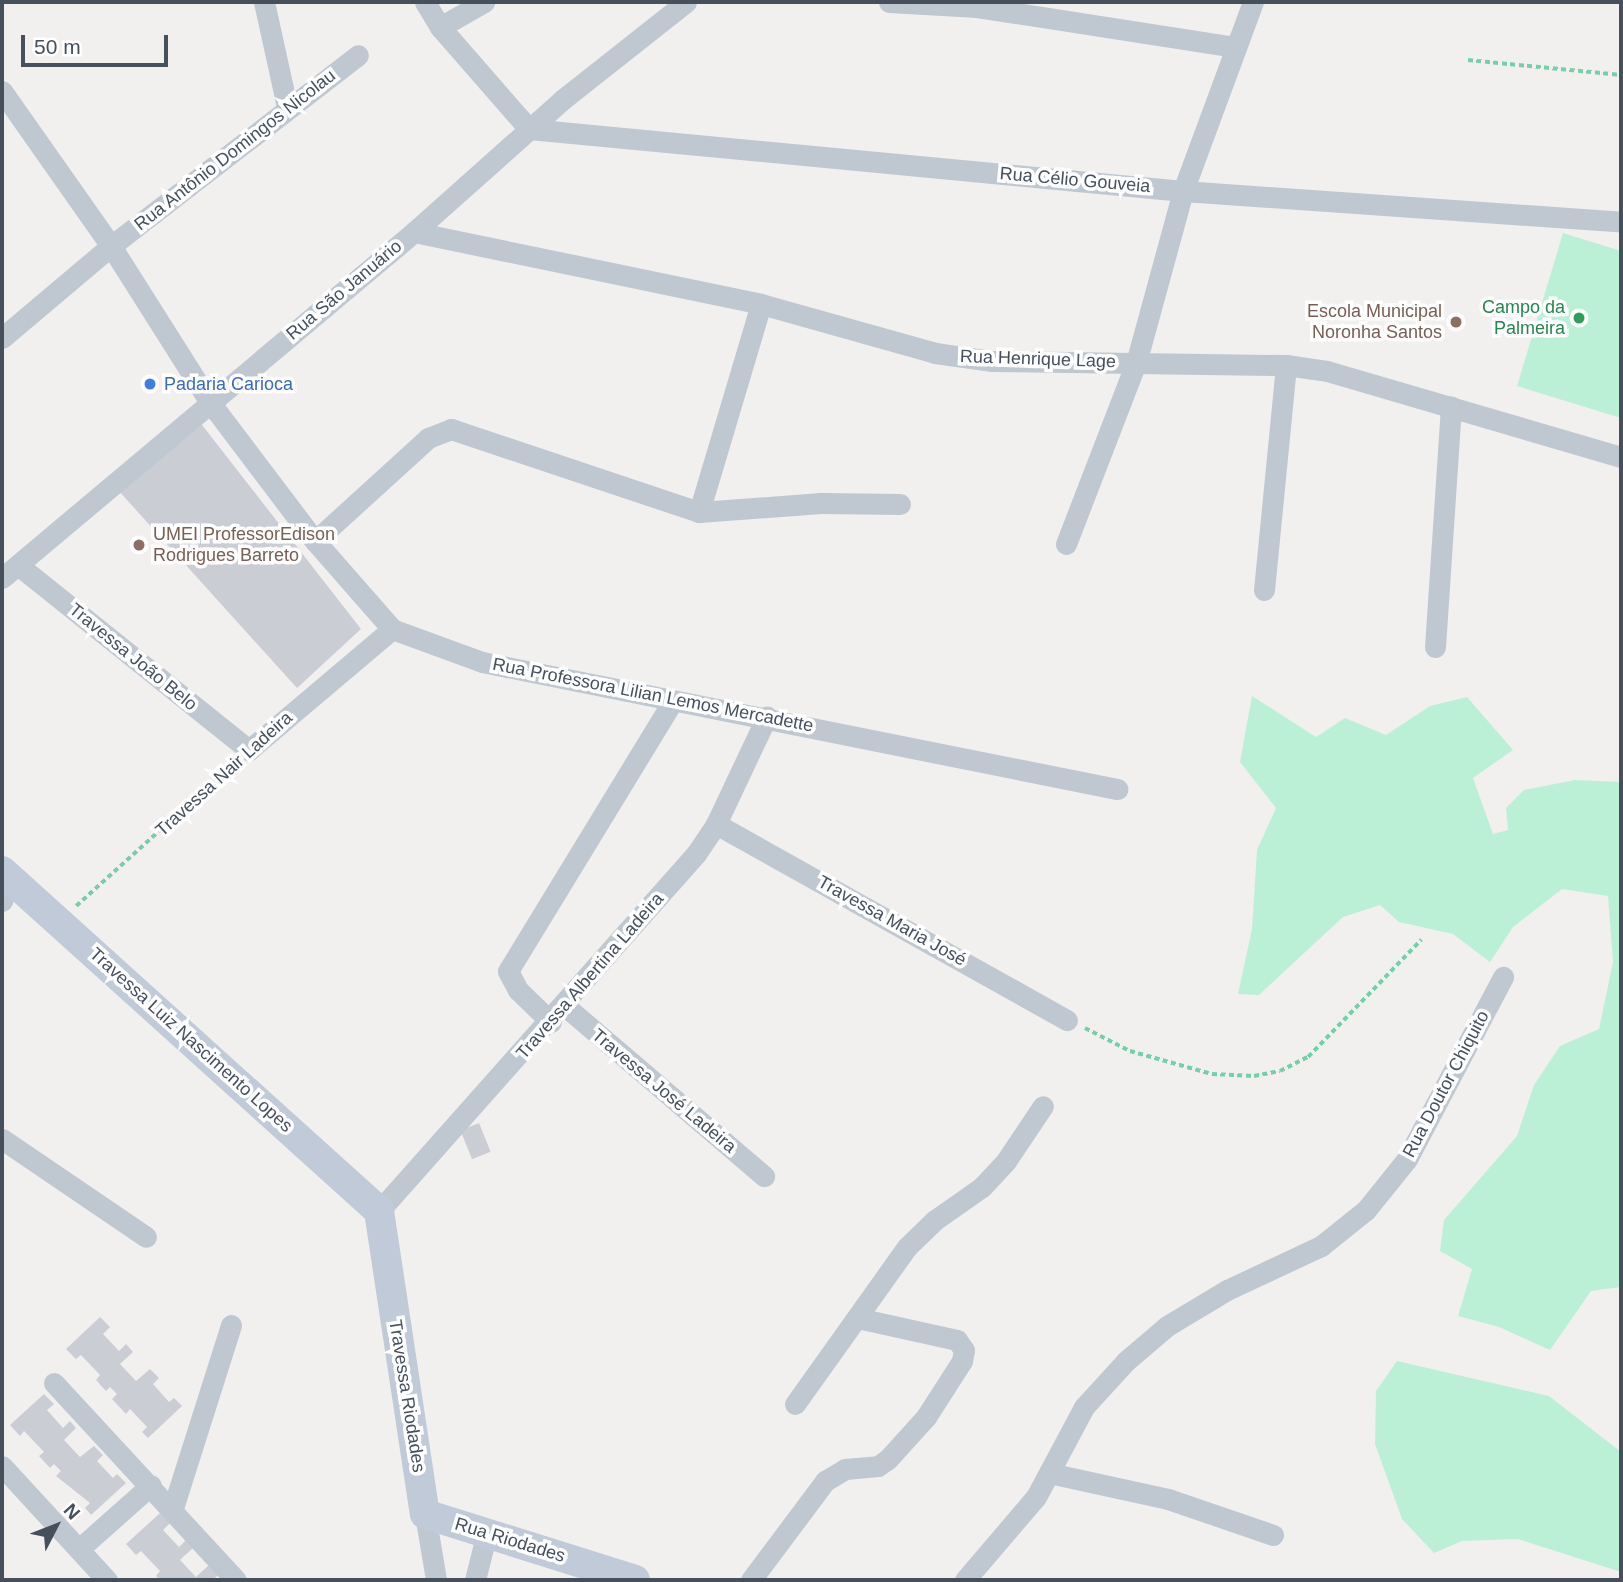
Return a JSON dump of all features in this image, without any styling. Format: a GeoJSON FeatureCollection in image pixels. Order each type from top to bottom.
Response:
{"type":"FeatureCollection","features":[{"type":"Feature","properties":{"kind":"street"},"geometry":{"type":"LineString","coordinates":[[264,2],[287,107]]}},
{"type":"Feature","properties":{"kind":"street"},"geometry":{"type":"LineString","coordinates":[[425,2],[440,27],[529,129]]}},
{"type":"Feature","properties":{"kind":"street"},"geometry":{"type":"LineString","coordinates":[[440,27],[484,2]]}},
{"type":"Feature","properties":{"kind":"street","name":"Rua São Januário"},"geometry":{"type":"LineString","coordinates":[[10,572],[209,401],[414,232],[529,129],[686,2]]}},
{"type":"Feature","properties":{"kind":"street"},"geometry":{"type":"LineString","coordinates":[[889,2],[977,7],[1236,47]]}},
{"type":"Feature","properties":{"kind":"street"},"geometry":{"type":"LineString","coordinates":[[1066,544],[1136,363],[1183,191],[1253,2]]}},
{"type":"Feature","properties":{"kind":"street","name":"Rua Antônio Domingos Nicolau"},"geometry":{"type":"LineString","coordinates":[[2,338],[111,246],[287,107],[358,55]]}},
{"type":"Feature","properties":{"kind":"street","name":"Rua Professora Lilian Lemos Mercadette"},"geometry":{"type":"LineString","coordinates":[[2,91],[111,246],[209,401],[315,541],[392,629],[482,662],[672,702],[767,716],[1117,789]]}},
{"type":"Feature","properties":{"kind":"street","name":"Rua Célio Gouveia"},"geometry":{"type":"LineString","coordinates":[[529,129],[1183,191],[1621,222]]}},
{"type":"Feature","properties":{"kind":"street","name":"Rua Henrique Lage"},"geometry":{"type":"LineString","coordinates":[[414,232],[761,304],[935,353],[992,361],[1286,365],[1327,371],[1621,457]]}},
{"type":"Feature","properties":{"kind":"street"},"geometry":{"type":"LineString","coordinates":[[699,512],[761,304]]}},
{"type":"Feature","properties":{"kind":"street"},"geometry":{"type":"LineString","coordinates":[[1264,590],[1286,365]]}},
{"type":"Feature","properties":{"kind":"street"},"geometry":{"type":"LineString","coordinates":[[1435,647],[1451,407]]}},
{"type":"Feature","properties":{"kind":"street"},"geometry":{"type":"LineString","coordinates":[[315,541],[428,438],[451,429],[699,512],[821,503],[900,504]]}},
{"type":"Feature","properties":{"kind":"street","name":"Travessa João Belo"},"geometry":{"type":"LineString","coordinates":[[10,572],[249,750]]}},
{"type":"Feature","properties":{"kind":"street","name":"Travessa Nair Ladeira"},"geometry":{"type":"LineString","coordinates":[[249,750],[392,629]]}},
{"type":"Feature","properties":{"kind":"street","name":"Travessa José Ladeira"},"geometry":{"type":"LineString","coordinates":[[672,702],[508,971],[518,990],[558,1014],[764,1176]]}},
{"type":"Feature","properties":{"kind":"street","name":"Travessa Albertina Ladeira"},"geometry":{"type":"LineString","coordinates":[[379,1212],[558,1014],[696,854],[716,824],[767,716]]}},
{"type":"Feature","properties":{"kind":"street","name":"Travessa Maria José"},"geometry":{"type":"LineString","coordinates":[[716,824],[1067,1020]]}},
{"type":"Feature","properties":{"kind":"street","name":"Travessa Luiz Nascimento Lopes"},"geometry":{"type":"LineString","coordinates":[[5,884],[59,922],[379,1212]]}},
{"type":"Feature","properties":{"kind":"street","name":"Rua Doutor Chiquito"},"geometry":{"type":"LineString","coordinates":[[965,1580],[1036,1497],[1084,1408],[1126,1361],[1167,1326],[1227,1290],[1321,1246],[1366,1210],[1407,1159],[1503,977]]}},
{"type":"Feature","properties":{"kind":"street"},"geometry":{"type":"LineString","coordinates":[[794,1404],[907,1247],[935,1220],[982,1187],[1006,1161],[1043,1106]]}},
{"type":"Feature","properties":{"kind":"street"},"geometry":{"type":"LineString","coordinates":[[2,1139],[146,1237]]}},
{"type":"Feature","properties":{"kind":"street","name":"Travessa Riodades"},"geometry":{"type":"LineString","coordinates":[[379,1212],[436,1580]]}},
{"type":"Feature","properties":{"kind":"street"},"geometry":{"type":"LineString","coordinates":[[751,1580],[825,1481],[845,1469],[878,1466],[888,1459],[926,1417],[962,1361],[964,1350],[957,1340],[857,1318]]}},
{"type":"Feature","properties":{"kind":"street"},"geometry":{"type":"LineString","coordinates":[[173,1508],[230,1325]]}},
{"type":"Feature","properties":{"kind":"street"},"geometry":{"type":"LineString","coordinates":[[54,1383],[173,1508],[236,1580]]}},
{"type":"Feature","properties":{"kind":"street"},"geometry":{"type":"LineString","coordinates":[[2,1466],[107,1580]]}},
{"type":"Feature","properties":{"kind":"street"},"geometry":{"type":"LineString","coordinates":[[1049,1473],[1168,1499],[1273,1535]]}},
{"type":"Feature","properties":{"kind":"street"},"geometry":{"type":"LineString","coordinates":[[79,1549],[151,1485]]}},
{"type":"Feature","properties":{"kind":"street","name":"Rua Riodades"},"geometry":{"type":"LineString","coordinates":[[425,1514],[635,1580]]}},
{"type":"Feature","properties":{"kind":"street"},"geometry":{"type":"LineString","coordinates":[[475,1580],[486,1532]]}},
{"type":"Feature","properties":{"kind":"path"},"geometry":{"type":"LineString","coordinates":[[1468,60],[1621,75]]}},
{"type":"Feature","properties":{"kind":"path","name":"Travessa Nair Ladeira"},"geometry":{"type":"LineString","coordinates":[[59,922],[249,750]]}},
{"type":"Feature","properties":{"kind":"path"},"geometry":{"type":"LineString","coordinates":[[1067,1020],[1171,1065],[1254,1076],[1280,1071],[1316,1050],[1421,940]]}},
{"type":"Feature","properties":{"kind":"green space","name":"Campo da Palmeira"},"geometry":{"type":"Polygon","coordinates":[[[1563,233],[1621,251],[1621,418],[1517,386],[1563,233]]]}},
{"type":"Feature","properties":{"kind":"green space"},"geometry":{"type":"Polygon","coordinates":[[[1252,696],[1316,737],[1345,718],[1386,735],[1430,706],[1467,697],[1513,750],[1473,778],[1493,834],[1508,830],[1506,808],[1524,790],[1575,780],[1621,782],[1621,1287],[1591,1291],[1550,1350],[1499,1327],[1458,1316],[1472,1269],[1440,1251],[1444,1220],[1517,1136],[1534,1085],[1560,1046],[1599,1029],[1613,962],[1608,896],[1562,889],[1513,927],[1490,962],[1453,934],[1399,922],[1380,905],[1343,917],[1259,995],[1238,994],[1252,929],[1257,850],[1276,808],[1240,762],[1252,696]]]}},
{"type":"Feature","properties":{"kind":"green space"},"geometry":{"type":"Polygon","coordinates":[[[1397,1361],[1549,1396],[1621,1452],[1621,1572],[1518,1539],[1462,1541],[1434,1553],[1402,1519],[1375,1444],[1376,1391],[1397,1361]]]}},
{"type":"Feature","properties":{"kind":"building"},"geometry":{"type":"Polygon","coordinates":[[[199,421],[361,629],[297,688],[118,490],[199,421]]]}},
{"type":"Feature","properties":{"kind":"building"},"geometry":{"type":"Polygon","coordinates":[[[479,1123],[491,1152],[472,1159],[460,1130],[479,1123]]]}},
{"type":"Feature","properties":{"kind":"building"},"geometry":{"type":"Polygon","coordinates":[[[100,1317],[110,1327],[103,1334],[119,1351],[126,1344],[133,1352],[120,1364],[136,1381],[150,1369],[159,1378],[153,1384],[169,1402],[174,1398],[182,1406],[148,1438],[142,1432],[147,1427],[130,1409],[126,1414],[112,1399],[117,1394],[110,1387],[106,1391],[96,1380],[100,1375],[81,1355],[76,1359],[66,1349],[100,1317]]]}},
{"type":"Feature","properties":{"kind":"building"},"geometry":{"type":"Polygon","coordinates":[[[44,1394],[54,1404],[47,1410],[63,1428],[70,1421],[76,1428],[64,1440],[80,1457],[94,1446],[103,1455],[97,1461],[113,1478],[117,1474],[126,1483],[91,1515],[85,1508],[90,1503],[56,1476],[61,1471],[54,1464],[50,1468],[39,1456],[44,1452],[24,1431],[20,1436],[10,1425],[44,1394]]]}},
{"type":"Feature","properties":{"kind":"building"},"geometry":{"type":"Polygon","coordinates":[[[160,1513],[170,1523],[163,1530],[179,1547],[186,1540],[193,1548],[180,1560],[196,1577],[210,1564],[219,1574],[213,1580],[160,1580],[156,1576],[160,1571],[141,1551],[136,1555],[126,1544],[160,1513]]]}},
{"type":"Feature","properties":{"kind":"place","name":"Campo da Palmeira"},"geometry":{"type":"Point","coordinates":[1579,318]}},
{"type":"Feature","properties":{"kind":"place","name":"Escola Municipal Noronha Santos"},"geometry":{"type":"Point","coordinates":[1456,322]}},
{"type":"Feature","properties":{"kind":"place","name":"Padaria Carioca"},"geometry":{"type":"Point","coordinates":[150,384]}},
{"type":"Feature","properties":{"kind":"place","name":"UMEI ProfessorEdison Rodrigues Barreto"},"geometry":{"type":"Point","coordinates":[139,545]}}]}
